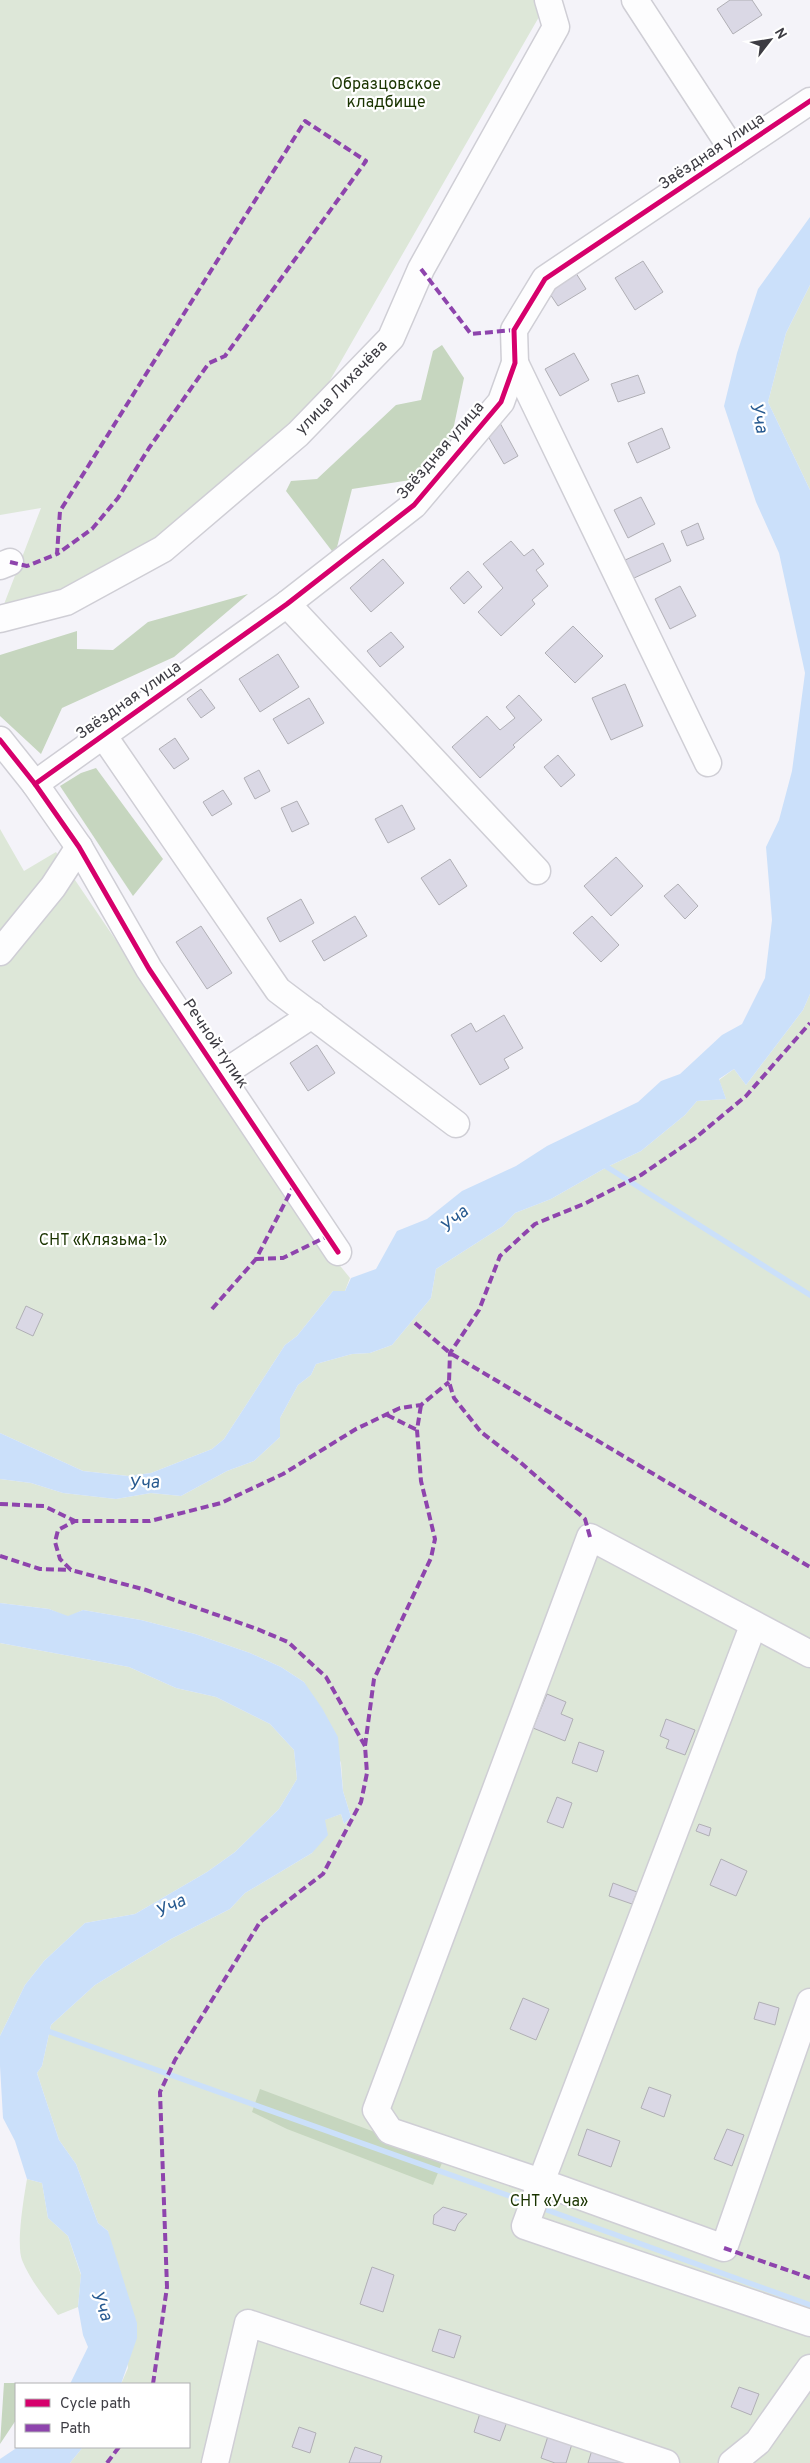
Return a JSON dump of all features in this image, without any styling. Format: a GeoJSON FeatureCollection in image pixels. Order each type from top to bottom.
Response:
{"type":"FeatureCollection","features":[{"type":"Feature","properties":{"kind":"street","name":"улица Лихачёва"},"geometry":{"type":"LineString","coordinates":[[0,619],[66,602],[163,549],[298,434],[391,338],[421,269],[556,27],[548,0]]}},
{"type":"Feature","properties":{"kind":"street"},"geometry":{"type":"LineString","coordinates":[[635,0],[734,152]]}},
{"type":"Feature","properties":{"kind":"street","name":"Звёздная улица"},"geometry":{"type":"LineString","coordinates":[[35,784],[287,604],[414,504],[501,402],[515,363],[514,330],[545,279],[810,101]]}},
{"type":"Feature","properties":{"kind":"street"},"geometry":{"type":"LineString","coordinates":[[515,363],[708,763]]}},
{"type":"Feature","properties":{"kind":"street"},"geometry":{"type":"LineString","coordinates":[[287,604],[537,871]]}},
{"type":"Feature","properties":{"kind":"street"},"geometry":{"type":"LineString","coordinates":[[103,735],[278,990],[456,1124]]}},
{"type":"Feature","properties":{"kind":"street","name":"Речной тупик"},"geometry":{"type":"LineString","coordinates":[[0,740],[35,784],[79,846],[149,970],[338,1252]]}},
{"type":"Feature","properties":{"kind":"street"},"geometry":{"type":"LineString","coordinates":[[0,952],[53,887],[79,846]]}},
{"type":"Feature","properties":{"kind":"street"},"geometry":{"type":"LineString","coordinates":[[221,1075],[312,1015]]}},
{"type":"Feature","properties":{"kind":"street"},"geometry":{"type":"LineString","coordinates":[[810,1654],[753,1626],[590,1537],[376,2110],[390,2132],[541,2182],[724,2248],[810,2002]]}},
{"type":"Feature","properties":{"kind":"street"},"geometry":{"type":"LineString","coordinates":[[753,1626],[524,2226],[810,2323]]}},
{"type":"Feature","properties":{"kind":"street"},"geometry":{"type":"LineString","coordinates":[[215,2463],[248,2323],[666,2463]]}},
{"type":"Feature","properties":{"kind":"street"},"geometry":{"type":"LineString","coordinates":[[732,2463],[758,2442],[810,2368]]}},
{"type":"Feature","properties":{"kind":"green space","name":"Образцовское кладбище"},"geometry":{"type":"Polygon","coordinates":[[[0,0],[537,0],[543,10],[291,448],[218,490],[116,567],[1,612],[41,508],[0,515],[0,0]]]}},
{"type":"Feature","properties":{"kind":"green space"},"geometry":{"type":"Polygon","coordinates":[[[810,285],[810,490],[768,402],[786,333],[810,285]]]}},
{"type":"Feature","properties":{"kind":"green space"},"geometry":{"type":"Polygon","coordinates":[[[442,345],[464,378],[452,435],[417,479],[352,489],[335,555],[286,491],[291,481],[317,479],[396,405],[421,400],[433,351],[442,345]]]}},
{"type":"Feature","properties":{"kind":"green space"},"geometry":{"type":"Polygon","coordinates":[[[248,594],[174,657],[62,708],[41,754],[0,716],[0,655],[77,631],[77,649],[113,650],[148,622],[248,594]]]}},
{"type":"Feature","properties":{"kind":"green space"},"geometry":{"type":"Polygon","coordinates":[[[96,768],[163,859],[133,896],[60,786],[81,773],[96,768]]]}},
{"type":"Feature","properties":{"kind":"green space","name":"СНТ «Клязьма-1»"},"geometry":{"type":"Polygon","coordinates":[[[0,829],[24,871],[56,852],[320,1241],[350,1278],[345,1291],[333,1291],[297,1336],[285,1345],[224,1439],[212,1449],[151,1473],[128,1476],[83,1471],[0,1433],[0,829]]]}},
{"type":"Feature","properties":{"kind":"green space","name":"СНТ «Уча»"},"geometry":{"type":"Polygon","coordinates":[[[810,994],[810,2463],[70,2463],[82,2448],[190,2448],[190,2383],[121,2383],[128,2368],[108,2231],[98,2223],[76,2164],[59,2140],[37,2073],[42,2066],[51,2025],[95,1985],[171,1939],[230,1909],[245,1893],[312,1853],[324,1820],[341,1814],[344,1824],[351,1817],[343,1791],[341,1763],[304,1682],[281,1667],[250,1653],[195,1634],[141,1620],[83,1610],[68,1617],[49,1609],[0,1603],[0,1479],[31,1483],[63,1493],[116,1499],[151,1493],[181,1496],[227,1471],[254,1461],[280,1437],[280,1418],[298,1385],[311,1375],[316,1364],[352,1354],[370,1353],[392,1345],[431,1298],[436,1269],[503,1226],[515,1213],[551,1199],[607,1167],[641,1151],[685,1115],[697,1101],[726,1099],[719,1080],[734,1069],[746,1085],[803,1010],[810,994]]]}},
{"type":"Feature","properties":{"kind":"green space"},"geometry":{"type":"Polygon","coordinates":[[[0,1643],[129,1667],[176,1688],[216,1697],[270,1724],[294,1750],[297,1779],[279,1809],[235,1852],[207,1872],[135,1914],[85,1923],[44,1961],[25,1985],[0,2036],[0,1643]]]}},
{"type":"Feature","properties":{"kind":"green space"},"geometry":{"type":"Polygon","coordinates":[[[260,2089],[444,2158],[433,2185],[287,2129],[252,2112],[260,2089]]]}},
{"type":"Feature","properties":{"kind":"green space"},"geometry":{"type":"Polygon","coordinates":[[[27,2179],[42,2183],[48,2218],[68,2236],[81,2275],[78,2307],[58,2315],[29,2275],[20,2253],[21,2220],[27,2179]]]}},
{"type":"Feature","properties":{"kind":"green space"},"geometry":{"type":"Polygon","coordinates":[[[4,2383],[15,2383],[15,2422],[0,2444],[4,2383]]]}},
{"type":"Feature","properties":{"kind":"water","name":"Уча"},"geometry":{"type":"Polygon","coordinates":[[[810,217],[810,285],[786,333],[768,402],[810,490],[810,994],[803,1010],[746,1085],[734,1069],[719,1079],[726,1099],[697,1101],[685,1115],[641,1151],[607,1167],[551,1199],[515,1213],[503,1226],[436,1269],[431,1298],[392,1345],[370,1353],[352,1354],[316,1364],[311,1375],[298,1385],[280,1418],[280,1437],[254,1461],[227,1471],[181,1496],[151,1493],[116,1499],[63,1493],[31,1483],[0,1479],[0,1433],[83,1471],[128,1476],[151,1473],[212,1449],[224,1439],[285,1345],[297,1336],[333,1291],[345,1291],[351,1278],[376,1269],[397,1231],[427,1219],[462,1191],[516,1166],[547,1146],[638,1102],[661,1081],[680,1074],[722,1035],[742,1024],[765,978],[772,920],[766,847],[779,820],[792,771],[805,673],[779,553],[756,502],[724,406],[737,353],[758,289],[810,217]]]}},
{"type":"Feature","properties":{"kind":"water","name":"Уча"},"geometry":{"type":"Polygon","coordinates":[[[0,1603],[49,1609],[68,1616],[83,1610],[141,1620],[195,1634],[250,1653],[281,1667],[304,1682],[322,1708],[338,1737],[343,1791],[351,1817],[344,1824],[341,1814],[325,1820],[328,1835],[312,1853],[245,1893],[230,1909],[171,1939],[95,1985],[51,2025],[42,2066],[37,2073],[59,2140],[76,2164],[98,2223],[108,2231],[137,2323],[137,2338],[121,2383],[70,2383],[88,2347],[83,2335],[78,2307],[81,2274],[68,2236],[48,2218],[42,2183],[27,2179],[15,2141],[3,2118],[0,2036],[25,1985],[44,1961],[85,1923],[135,1914],[207,1872],[235,1852],[279,1809],[297,1779],[294,1750],[270,1724],[216,1697],[176,1688],[129,1667],[0,1643],[0,1603]]]}},
{"type":"Feature","properties":{"kind":"water"},"geometry":{"type":"Polygon","coordinates":[[[16,2448],[82,2448],[70,2463],[0,2463],[0,2459],[16,2448]]]}},
{"type":"Feature","properties":{"kind":"building"},"geometry":{"type":"Polygon","coordinates":[[[730,0],[752,0],[762,15],[733,34],[717,9],[730,0]]]}},
{"type":"Feature","properties":{"kind":"building"},"geometry":{"type":"Polygon","coordinates":[[[643,261],[663,292],[635,310],[615,278],[643,261]]]}},
{"type":"Feature","properties":{"kind":"building"},"geometry":{"type":"Polygon","coordinates":[[[574,270],[586,289],[558,306],[546,288],[574,270]]]}},
{"type":"Feature","properties":{"kind":"building"},"geometry":{"type":"Polygon","coordinates":[[[574,353],[589,380],[560,396],[545,369],[574,353]]]}},
{"type":"Feature","properties":{"kind":"building"},"geometry":{"type":"Polygon","coordinates":[[[638,375],[645,393],[618,402],[611,384],[638,375]]]}},
{"type":"Feature","properties":{"kind":"building"},"geometry":{"type":"Polygon","coordinates":[[[500,423],[518,456],[504,464],[485,431],[500,423]]]}},
{"type":"Feature","properties":{"kind":"building"},"geometry":{"type":"Polygon","coordinates":[[[662,428],[670,448],[637,463],[628,443],[662,428]]]}},
{"type":"Feature","properties":{"kind":"building"},"geometry":{"type":"Polygon","coordinates":[[[641,497],[655,524],[628,538],[614,510],[641,497]]]}},
{"type":"Feature","properties":{"kind":"building"},"geometry":{"type":"Polygon","coordinates":[[[698,523],[704,539],[687,546],[681,531],[698,523]]]}},
{"type":"Feature","properties":{"kind":"building"},"geometry":{"type":"Polygon","coordinates":[[[511,541],[524,556],[533,549],[544,564],[536,570],[548,586],[532,600],[535,604],[501,636],[478,612],[503,588],[483,564],[511,541]]]}},
{"type":"Feature","properties":{"kind":"building"},"geometry":{"type":"Polygon","coordinates":[[[663,543],[671,561],[632,579],[623,561],[663,543]]]}},
{"type":"Feature","properties":{"kind":"building"},"geometry":{"type":"Polygon","coordinates":[[[383,559],[404,583],[371,612],[350,588],[383,559]]]}},
{"type":"Feature","properties":{"kind":"building"},"geometry":{"type":"Polygon","coordinates":[[[468,571],[482,587],[464,604],[450,588],[468,571]]]}},
{"type":"Feature","properties":{"kind":"building"},"geometry":{"type":"Polygon","coordinates":[[[680,586],[696,616],[670,629],[655,599],[680,586]]]}},
{"type":"Feature","properties":{"kind":"building"},"geometry":{"type":"Polygon","coordinates":[[[573,626],[603,656],[575,683],[545,653],[573,626]]]}},
{"type":"Feature","properties":{"kind":"building"},"geometry":{"type":"Polygon","coordinates":[[[391,632],[404,647],[380,667],[367,651],[391,632]]]}},
{"type":"Feature","properties":{"kind":"building"},"geometry":{"type":"Polygon","coordinates":[[[278,654],[299,687],[260,712],[239,679],[278,654]]]}},
{"type":"Feature","properties":{"kind":"building"},"geometry":{"type":"Polygon","coordinates":[[[625,684],[643,726],[611,740],[592,698],[625,684]]]}},
{"type":"Feature","properties":{"kind":"building"},"geometry":{"type":"Polygon","coordinates":[[[201,689],[215,708],[201,718],[187,699],[201,689]]]}},
{"type":"Feature","properties":{"kind":"building"},"geometry":{"type":"Polygon","coordinates":[[[519,695],[542,720],[513,745],[515,747],[480,778],[452,747],[487,716],[500,730],[515,718],[506,707],[519,695]]]}},
{"type":"Feature","properties":{"kind":"building"},"geometry":{"type":"Polygon","coordinates":[[[309,698],[324,723],[288,744],[273,719],[309,698]]]}},
{"type":"Feature","properties":{"kind":"building"},"geometry":{"type":"Polygon","coordinates":[[[175,738],[189,759],[174,769],[159,749],[175,738]]]}},
{"type":"Feature","properties":{"kind":"building"},"geometry":{"type":"Polygon","coordinates":[[[558,755],[575,775],[561,787],[544,767],[558,755]]]}},
{"type":"Feature","properties":{"kind":"building"},"geometry":{"type":"Polygon","coordinates":[[[259,770],[270,791],[255,799],[244,778],[259,770]]]}},
{"type":"Feature","properties":{"kind":"building"},"geometry":{"type":"Polygon","coordinates":[[[223,790],[232,804],[212,816],[203,802],[223,790]]]}},
{"type":"Feature","properties":{"kind":"building"},"geometry":{"type":"Polygon","coordinates":[[[297,801],[309,824],[292,832],[281,808],[297,801]]]}},
{"type":"Feature","properties":{"kind":"building"},"geometry":{"type":"Polygon","coordinates":[[[402,805],[415,829],[388,843],[375,819],[402,805]]]}},
{"type":"Feature","properties":{"kind":"building"},"geometry":{"type":"Polygon","coordinates":[[[616,857],[643,886],[611,916],[584,886],[616,857]]]}},
{"type":"Feature","properties":{"kind":"building"},"geometry":{"type":"Polygon","coordinates":[[[450,859],[467,886],[439,905],[421,878],[450,859]]]}},
{"type":"Feature","properties":{"kind":"building"},"geometry":{"type":"Polygon","coordinates":[[[678,884],[698,906],[685,919],[664,896],[678,884]]]}},
{"type":"Feature","properties":{"kind":"building"},"geometry":{"type":"Polygon","coordinates":[[[301,899],[314,923],[280,942],[267,918],[301,899]]]}},
{"type":"Feature","properties":{"kind":"building"},"geometry":{"type":"Polygon","coordinates":[[[355,916],[367,936],[324,961],[312,941],[355,916]]]}},
{"type":"Feature","properties":{"kind":"building"},"geometry":{"type":"Polygon","coordinates":[[[592,916],[619,945],[601,962],[573,933],[592,916]]]}},
{"type":"Feature","properties":{"kind":"building"},"geometry":{"type":"Polygon","coordinates":[[[201,926],[232,973],[207,989],[176,942],[201,926]]]}},
{"type":"Feature","properties":{"kind":"building"},"geometry":{"type":"Polygon","coordinates":[[[504,1015],[523,1048],[504,1059],[509,1068],[480,1085],[451,1035],[471,1023],[476,1032],[504,1015]]]}},
{"type":"Feature","properties":{"kind":"building"},"geometry":{"type":"Polygon","coordinates":[[[317,1045],[335,1073],[308,1091],[290,1063],[317,1045]]]}},
{"type":"Feature","properties":{"kind":"building"},"geometry":{"type":"Polygon","coordinates":[[[26,1306],[43,1314],[33,1336],[16,1328],[26,1306]]]}},
{"type":"Feature","properties":{"kind":"building"},"geometry":{"type":"Polygon","coordinates":[[[547,1694],[566,1702],[561,1714],[573,1719],[565,1741],[533,1728],[547,1694]]]}},
{"type":"Feature","properties":{"kind":"building"},"geometry":{"type":"Polygon","coordinates":[[[666,1719],[695,1730],[685,1755],[666,1748],[669,1740],[660,1736],[666,1719]]]}},
{"type":"Feature","properties":{"kind":"building"},"geometry":{"type":"Polygon","coordinates":[[[579,1742],[604,1751],[597,1772],[572,1763],[579,1742]]]}},
{"type":"Feature","properties":{"kind":"building"},"geometry":{"type":"Polygon","coordinates":[[[557,1797],[572,1803],[563,1828],[547,1822],[557,1797]]]}},
{"type":"Feature","properties":{"kind":"building"},"geometry":{"type":"Polygon","coordinates":[[[699,1824],[711,1828],[709,1836],[696,1831],[699,1824]]]}},
{"type":"Feature","properties":{"kind":"building"},"geometry":{"type":"Polygon","coordinates":[[[721,1859],[747,1871],[736,1896],[710,1885],[721,1859]]]}},
{"type":"Feature","properties":{"kind":"building"},"geometry":{"type":"Polygon","coordinates":[[[613,1883],[637,1892],[632,1904],[609,1896],[613,1883]]]}},
{"type":"Feature","properties":{"kind":"building"},"geometry":{"type":"Polygon","coordinates":[[[523,1998],[549,2009],[536,2040],[510,2029],[523,1998]]]}},
{"type":"Feature","properties":{"kind":"building"},"geometry":{"type":"Polygon","coordinates":[[[759,2002],[779,2008],[775,2025],[754,2019],[759,2002]]]}},
{"type":"Feature","properties":{"kind":"building"},"geometry":{"type":"Polygon","coordinates":[[[649,2087],[671,2095],[664,2117],[641,2108],[649,2087]]]}},
{"type":"Feature","properties":{"kind":"building"},"geometry":{"type":"Polygon","coordinates":[[[587,2129],[620,2141],[611,2167],[578,2155],[587,2129]]]}},
{"type":"Feature","properties":{"kind":"building"},"geometry":{"type":"Polygon","coordinates":[[[727,2129],[744,2135],[732,2166],[714,2159],[727,2129]]]}},
{"type":"Feature","properties":{"kind":"building"},"geometry":{"type":"Polygon","coordinates":[[[443,2207],[467,2214],[458,2224],[455,2231],[433,2224],[434,2215],[443,2207]]]}},
{"type":"Feature","properties":{"kind":"building"},"geometry":{"type":"Polygon","coordinates":[[[372,2267],[394,2275],[383,2312],[360,2304],[372,2267]]]}},
{"type":"Feature","properties":{"kind":"building"},"geometry":{"type":"Polygon","coordinates":[[[439,2329],[461,2336],[454,2358],[432,2351],[439,2329]]]}},
{"type":"Feature","properties":{"kind":"building"},"geometry":{"type":"Polygon","coordinates":[[[739,2387],[759,2394],[751,2415],[731,2407],[739,2387]]]}},
{"type":"Feature","properties":{"kind":"building"},"geometry":{"type":"Polygon","coordinates":[[[481,2410],[508,2419],[500,2441],[474,2432],[481,2410]]]}},
{"type":"Feature","properties":{"kind":"building"},"geometry":{"type":"Polygon","coordinates":[[[299,2427],[316,2433],[310,2453],[292,2447],[299,2427]]]}},
{"type":"Feature","properties":{"kind":"building"},"geometry":{"type":"Polygon","coordinates":[[[548,2436],[572,2444],[566,2463],[555,2463],[541,2458],[548,2436]]]}},
{"type":"Feature","properties":{"kind":"building"},"geometry":{"type":"Polygon","coordinates":[[[355,2447],[382,2456],[380,2463],[349,2463],[355,2447]]]}},
{"type":"Feature","properties":{"kind":"building"},"geometry":{"type":"Polygon","coordinates":[[[592,2450],[626,2463],[588,2463],[592,2450]]]}},
{"type":"Feature","properties":{"kind":"waterway"},"geometry":{"type":"LineString","coordinates":[[607,1167],[810,1295]]}},
{"type":"Feature","properties":{"kind":"waterway"},"geometry":{"type":"LineString","coordinates":[[42,2029],[518,2199]]}},
{"type":"Feature","properties":{"kind":"waterway"},"geometry":{"type":"LineString","coordinates":[[547,2210],[810,2305]]}},
{"type":"Feature","properties":{"kind":"marked path"},"geometry":{"type":"LineString","coordinates":[[10,562],[27,566],[57,554],[60,511],[305,121],[366,161],[225,356],[209,363],[149,448],[118,498],[92,529],[57,554]]}},
{"type":"Feature","properties":{"kind":"marked path"},"geometry":{"type":"LineString","coordinates":[[421,269],[471,334],[514,330]]}},
{"type":"Feature","properties":{"kind":"marked path"},"geometry":{"type":"LineString","coordinates":[[590,1537],[585,1519],[520,1462],[481,1432],[454,1398],[449,1382],[450,1353],[479,1310],[500,1256],[535,1224],[586,1203],[641,1175],[694,1139],[746,1096],[810,1023]]}},
{"type":"Feature","properties":{"kind":"marked path"},"geometry":{"type":"LineString","coordinates":[[212,1309],[256,1259],[293,1187]]}},
{"type":"Feature","properties":{"kind":"marked path"},"geometry":{"type":"LineString","coordinates":[[256,1259],[283,1258],[326,1237]]}},
{"type":"Feature","properties":{"kind":"marked path"},"geometry":{"type":"LineString","coordinates":[[415,1323],[450,1353],[810,1567]]}},
{"type":"Feature","properties":{"kind":"marked path"},"geometry":{"type":"LineString","coordinates":[[365,1746],[326,1677],[288,1642],[257,1629],[146,1590],[71,1570],[60,1559],[55,1542],[58,1530],[75,1521],[150,1521],[221,1503],[283,1474],[356,1429],[400,1408],[421,1405],[449,1382]]}},
{"type":"Feature","properties":{"kind":"marked path"},"geometry":{"type":"LineString","coordinates":[[153,2383],[167,2287],[160,2092],[175,2060],[260,1922],[323,1874],[361,1802],[367,1773],[365,1746],[374,1679],[431,1558],[435,1539],[421,1481],[417,1430],[421,1405]]}},
{"type":"Feature","properties":{"kind":"marked path"},"geometry":{"type":"LineString","coordinates":[[387,1415],[417,1430]]}},
{"type":"Feature","properties":{"kind":"marked path"},"geometry":{"type":"LineString","coordinates":[[0,1504],[44,1506],[75,1521]]}},
{"type":"Feature","properties":{"kind":"marked path"},"geometry":{"type":"LineString","coordinates":[[0,1556],[40,1569],[71,1570]]}},
{"type":"Feature","properties":{"kind":"marked path"},"geometry":{"type":"LineString","coordinates":[[724,2248],[810,2278]]}},
{"type":"Feature","properties":{"kind":"marked path"},"geometry":{"type":"LineString","coordinates":[[107,2463],[118,2448]]}},
{"type":"Feature","properties":{"kind":"cycle path"},"geometry":{"type":"LineString","coordinates":[[35,784],[287,604],[414,505],[501,402],[515,363],[514,330],[545,279],[810,101]]}},
{"type":"Feature","properties":{"kind":"cycle path"},"geometry":{"type":"LineString","coordinates":[[0,740],[35,784],[79,847],[149,969],[338,1252]]}}]}
